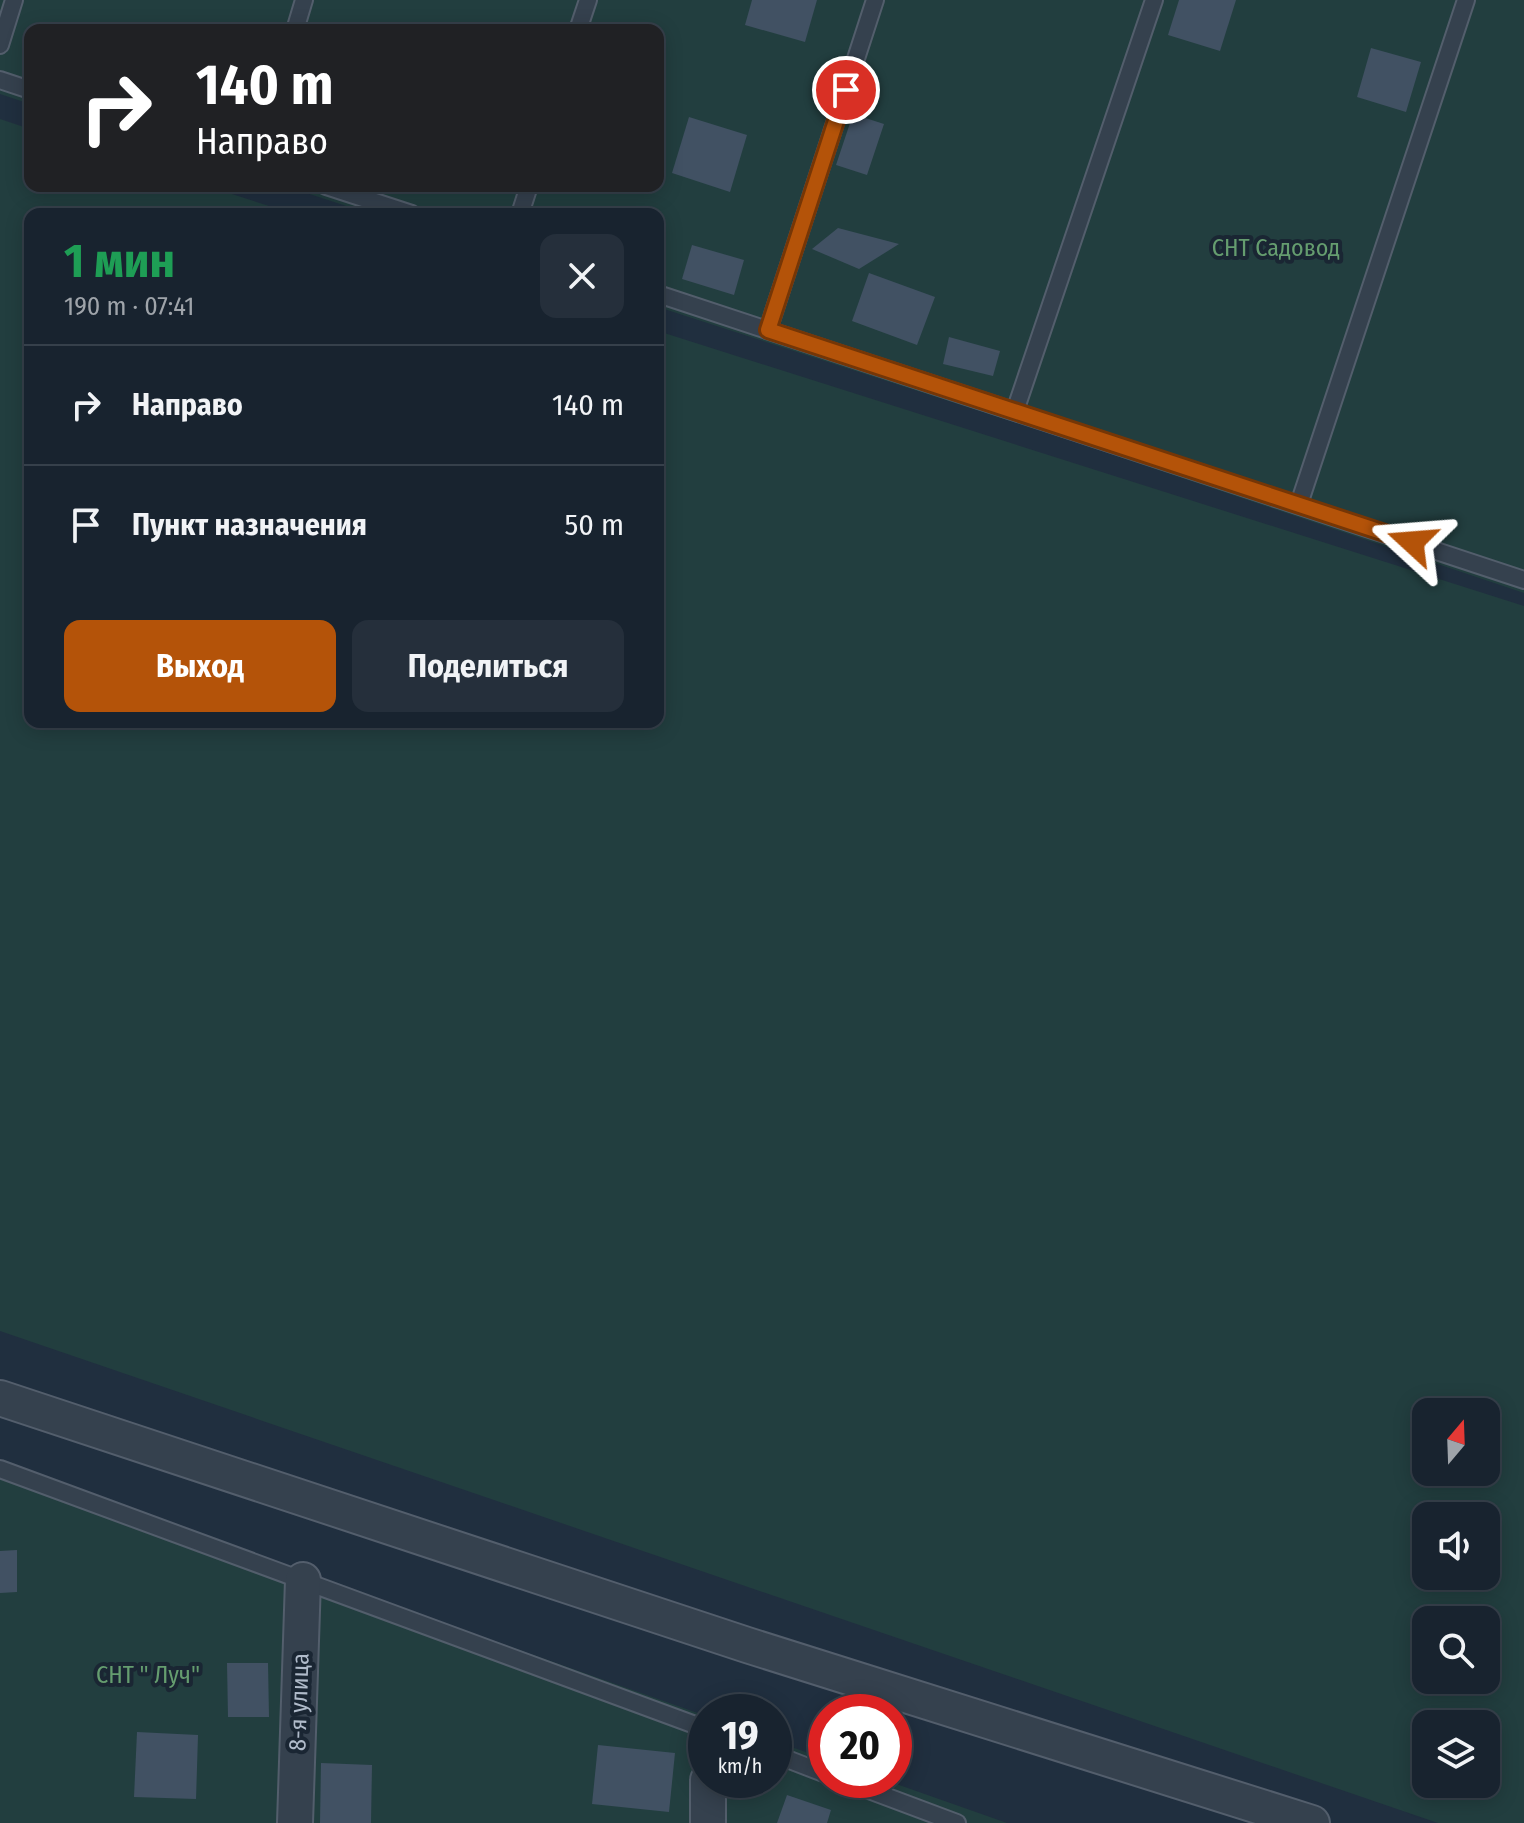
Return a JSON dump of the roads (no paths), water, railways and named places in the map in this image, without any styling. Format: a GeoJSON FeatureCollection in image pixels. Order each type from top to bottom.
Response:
{"type":"FeatureCollection","features":[{"type":"Feature","properties":{"kind":"street"},"geometry":{"type":"LineString","coordinates":[[0,1398],[747,1645],[1312,1823]]}},
{"type":"Feature","properties":{"kind":"street","name":"8-я улица"},"geometry":{"type":"LineString","coordinates":[[295,1823],[303,1580]]}},
{"type":"Feature","properties":{"kind":"street"},"geometry":{"type":"LineString","coordinates":[[708,1798],[708,1823]]}},
{"type":"Feature","properties":{"kind":"lane"},"geometry":{"type":"LineString","coordinates":[[0,45],[14,0]]}},
{"type":"Feature","properties":{"kind":"lane"},"geometry":{"type":"LineString","coordinates":[[297,24],[304,0]]}},
{"type":"Feature","properties":{"kind":"lane"},"geometry":{"type":"LineString","coordinates":[[580,24],[588,0]]}},
{"type":"Feature","properties":{"kind":"lane"},"geometry":{"type":"LineString","coordinates":[[768,330],[875,0]]}},
{"type":"Feature","properties":{"kind":"lane"},"geometry":{"type":"LineString","coordinates":[[1015,411],[1154,0]]}},
{"type":"Feature","properties":{"kind":"lane"},"geometry":{"type":"LineString","coordinates":[[1299,504],[1466,0]]}},
{"type":"Feature","properties":{"kind":"lane"},"geometry":{"type":"LineString","coordinates":[[0,80],[24,88]]}},
{"type":"Feature","properties":{"kind":"lane"},"geometry":{"type":"LineString","coordinates":[[344,192],[394,208]]}},
{"type":"Feature","properties":{"kind":"lane"},"geometry":{"type":"LineString","coordinates":[[664,296],[1524,580]]}},
{"type":"Feature","properties":{"kind":"lane"},"geometry":{"type":"LineString","coordinates":[[0,1469],[688,1722]]}},
{"type":"Feature","properties":{"kind":"lane"},"geometry":{"type":"LineString","coordinates":[[890,1798],[957,1823]]}},
{"type":"Feature","properties":{"kind":"park label","name":"СНТ Садовод"},"geometry":{"type":"Point","coordinates":[1276,248]}},
{"type":"Feature","properties":{"kind":"park label","name":"СНТ \" Луч\""},"geometry":{"type":"Point","coordinates":[148,1675]}}]}
